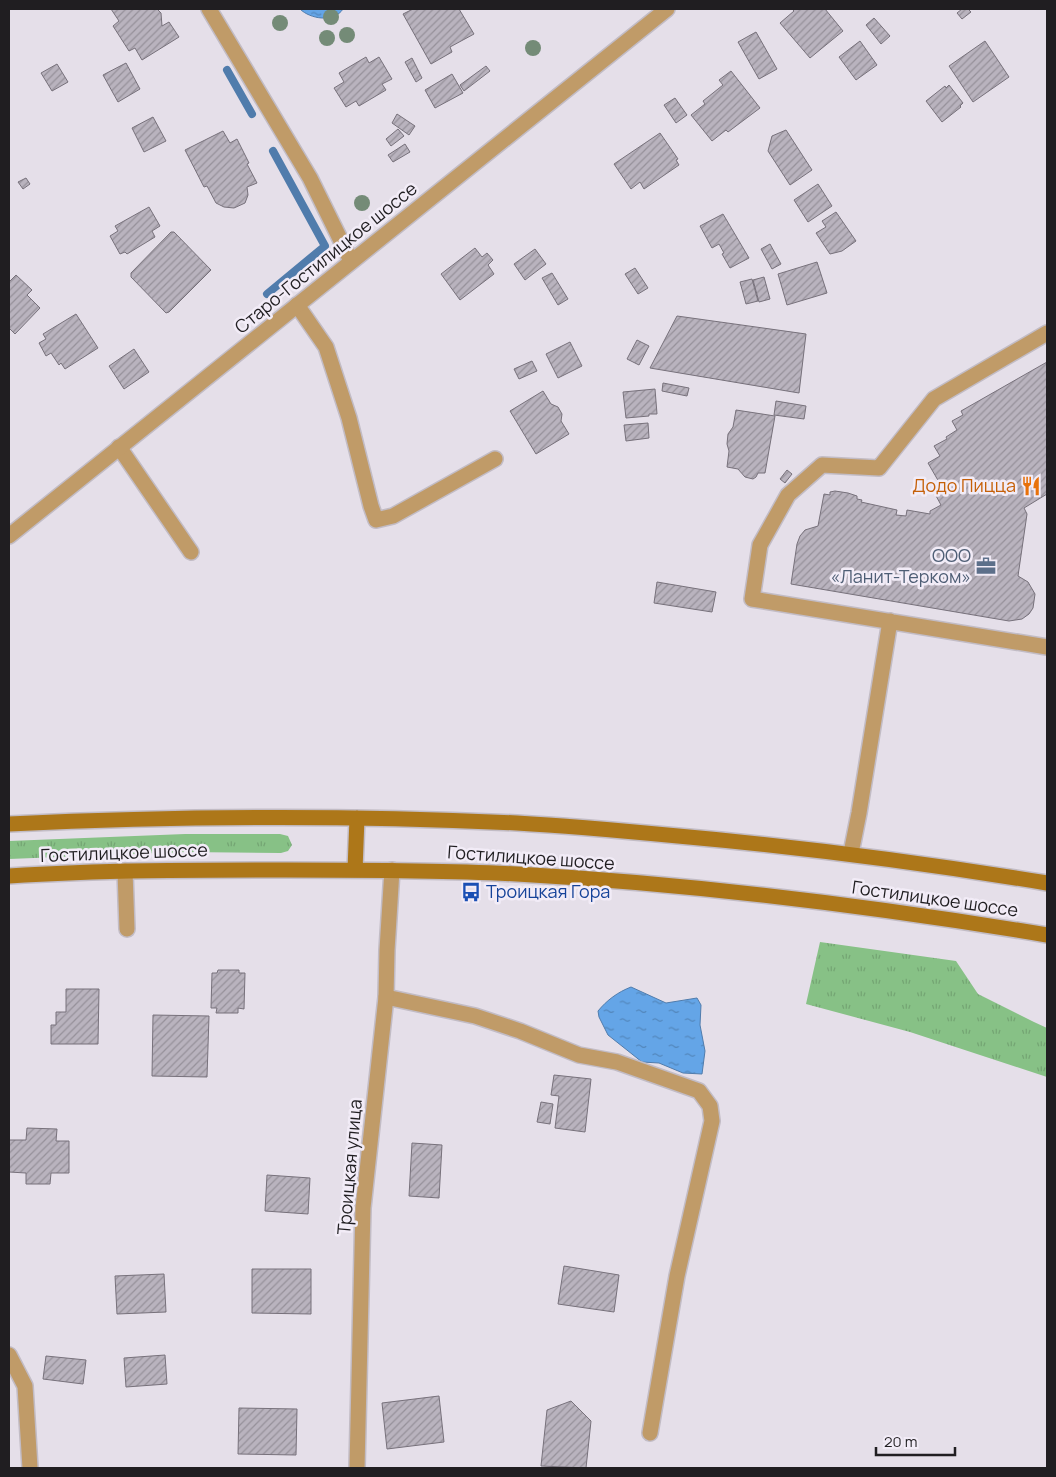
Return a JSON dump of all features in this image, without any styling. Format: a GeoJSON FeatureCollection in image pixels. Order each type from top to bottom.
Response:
{"type":"FeatureCollection","features":[{"type":"Feature","properties":{"kind":"main road","name":"Гостилицкое шоссе"},"geometry":{"type":"LineString","coordinates":[[9,824],[93,820],[357,818],[520,823],[616,830],[850,853],[1047,883]]}},
{"type":"Feature","properties":{"kind":"main road"},"geometry":{"type":"LineString","coordinates":[[355,870],[357,818]]}},
{"type":"Feature","properties":{"kind":"main road","name":"Гостилицкое шоссе"},"geometry":{"type":"LineString","coordinates":[[9,876],[125,871],[355,870],[519,874],[734,892],[854,906],[1047,935]]}},
{"type":"Feature","properties":{"kind":"street"},"geometry":{"type":"LineString","coordinates":[[210,9],[310,178],[351,261]]}},
{"type":"Feature","properties":{"kind":"street","name":"Старо-Гостилицкое шоссе"},"geometry":{"type":"LineString","coordinates":[[9,536],[667,9]]}},
{"type":"Feature","properties":{"kind":"street"},"geometry":{"type":"LineString","coordinates":[[297,305],[326,346],[349,418],[376,520],[392,516],[495,459]]}},
{"type":"Feature","properties":{"kind":"street"},"geometry":{"type":"LineString","coordinates":[[1047,333],[934,399],[879,468],[822,465],[788,496],[760,545],[752,599],[1047,647]]}},
{"type":"Feature","properties":{"kind":"street"},"geometry":{"type":"LineString","coordinates":[[119,447],[191,552]]}},
{"type":"Feature","properties":{"kind":"street"},"geometry":{"type":"LineString","coordinates":[[850,853],[859,813],[890,621]]}},
{"type":"Feature","properties":{"kind":"street","name":"Троицкая улица"},"geometry":{"type":"LineString","coordinates":[[356,1468],[363,1208],[386,997],[392,870]]}},
{"type":"Feature","properties":{"kind":"street"},"geometry":{"type":"LineString","coordinates":[[125,871],[126,929]]}},
{"type":"Feature","properties":{"kind":"street"},"geometry":{"type":"LineString","coordinates":[[386,997],[476,1016],[520,1031],[579,1055],[616,1062],[665,1078],[699,1090],[710,1106],[712,1121],[677,1276],[650,1433]]}},
{"type":"Feature","properties":{"kind":"street"},"geometry":{"type":"LineString","coordinates":[[9,1354],[25,1386],[30,1468]]}},
{"type":"Feature","properties":{"kind":"green space"},"geometry":{"type":"Polygon","coordinates":[[[185,834],[280,834],[288,836],[292,845],[288,851],[281,853],[185,852],[9,859],[9,841],[185,834]]]}},
{"type":"Feature","properties":{"kind":"green space"},"geometry":{"type":"Polygon","coordinates":[[[820,942],[956,961],[978,994],[1047,1028],[1047,1077],[910,1032],[806,1004],[820,942]]]}},
{"type":"Feature","properties":{"kind":"water"},"geometry":{"type":"Polygon","coordinates":[[[300,9],[343,9],[334,16],[322,18],[310,15],[300,9]]]}},
{"type":"Feature","properties":{"kind":"water"},"geometry":{"type":"Polygon","coordinates":[[[631,987],[666,1003],[697,998],[701,1005],[700,1025],[705,1051],[702,1074],[683,1073],[659,1063],[642,1062],[608,1035],[598,1011],[613,997],[631,987]]]}},
{"type":"Feature","properties":{"kind":"building"},"geometry":{"type":"Polygon","coordinates":[[[111,9],[157,9],[161,13],[162,26],[169,22],[179,37],[142,60],[135,48],[129,51],[113,26],[119,21],[111,9]]]}},
{"type":"Feature","properties":{"kind":"building"},"geometry":{"type":"Polygon","coordinates":[[[413,9],[459,9],[474,34],[450,47],[452,52],[431,64],[403,14],[413,9]]]}},
{"type":"Feature","properties":{"kind":"building"},"geometry":{"type":"Polygon","coordinates":[[[792,9],[825,9],[843,31],[810,58],[780,23],[794,11],[792,9]]]}},
{"type":"Feature","properties":{"kind":"building"},"geometry":{"type":"Polygon","coordinates":[[[962,9],[968,9],[971,12],[962,19],[957,13],[962,9]]]}},
{"type":"Feature","properties":{"kind":"building"},"geometry":{"type":"Polygon","coordinates":[[[874,18],[890,36],[881,44],[866,25],[874,18]]]}},
{"type":"Feature","properties":{"kind":"building"},"geometry":{"type":"Polygon","coordinates":[[[756,32],[777,69],[759,79],[738,42],[756,32]]]}},
{"type":"Feature","properties":{"kind":"building"},"geometry":{"type":"Polygon","coordinates":[[[860,41],[877,65],[856,80],[839,57],[860,41]]]}},
{"type":"Feature","properties":{"kind":"building"},"geometry":{"type":"Polygon","coordinates":[[[985,41],[1009,77],[973,102],[949,66],[985,41]]]}},
{"type":"Feature","properties":{"kind":"building"},"geometry":{"type":"Polygon","coordinates":[[[366,57],[369,63],[379,57],[392,79],[382,84],[386,90],[359,106],[356,101],[346,107],[334,88],[344,82],[339,73],[366,57]]]}},
{"type":"Feature","properties":{"kind":"building"},"geometry":{"type":"Polygon","coordinates":[[[412,58],[422,78],[416,82],[405,62],[412,58]]]}},
{"type":"Feature","properties":{"kind":"building"},"geometry":{"type":"Polygon","coordinates":[[[126,63],[140,89],[118,102],[103,75],[126,63]]]}},
{"type":"Feature","properties":{"kind":"building"},"geometry":{"type":"Polygon","coordinates":[[[57,64],[68,82],[52,91],[41,73],[57,64]]]}},
{"type":"Feature","properties":{"kind":"building"},"geometry":{"type":"Polygon","coordinates":[[[486,66],[490,71],[464,91],[460,85],[486,66]]]}},
{"type":"Feature","properties":{"kind":"building"},"geometry":{"type":"Polygon","coordinates":[[[731,71],[760,108],[728,132],[726,130],[712,141],[691,115],[705,104],[703,101],[723,85],[719,80],[731,71]]]}},
{"type":"Feature","properties":{"kind":"building"},"geometry":{"type":"Polygon","coordinates":[[[452,74],[463,93],[435,108],[425,90],[452,74]]]}},
{"type":"Feature","properties":{"kind":"building"},"geometry":{"type":"Polygon","coordinates":[[[949,85],[963,103],[961,107],[942,122],[926,101],[949,85]]]}},
{"type":"Feature","properties":{"kind":"building"},"geometry":{"type":"Polygon","coordinates":[[[675,98],[687,115],[676,123],[664,105],[675,98]]]}},
{"type":"Feature","properties":{"kind":"building"},"geometry":{"type":"Polygon","coordinates":[[[397,114],[415,126],[409,135],[392,123],[397,114]]]}},
{"type":"Feature","properties":{"kind":"building"},"geometry":{"type":"Polygon","coordinates":[[[153,117],[166,141],[144,152],[132,128],[153,117]]]}},
{"type":"Feature","properties":{"kind":"building"},"geometry":{"type":"Polygon","coordinates":[[[398,129],[404,136],[391,146],[386,139],[398,129]]]}},
{"type":"Feature","properties":{"kind":"building"},"geometry":{"type":"Polygon","coordinates":[[[786,130],[812,170],[790,185],[768,151],[772,136],[786,130]]]}},
{"type":"Feature","properties":{"kind":"building"},"geometry":{"type":"Polygon","coordinates":[[[223,131],[230,143],[237,139],[257,183],[247,187],[248,195],[245,203],[234,208],[224,207],[216,203],[207,186],[204,187],[185,150],[223,131]]]}},
{"type":"Feature","properties":{"kind":"building"},"geometry":{"type":"Polygon","coordinates":[[[660,133],[678,159],[676,160],[679,165],[644,189],[640,182],[631,189],[614,164],[660,133]]]}},
{"type":"Feature","properties":{"kind":"building"},"geometry":{"type":"Polygon","coordinates":[[[405,144],[410,152],[393,162],[388,155],[405,144]]]}},
{"type":"Feature","properties":{"kind":"building"},"geometry":{"type":"Polygon","coordinates":[[[26,178],[30,184],[23,189],[18,182],[26,178]]]}},
{"type":"Feature","properties":{"kind":"building"},"geometry":{"type":"Polygon","coordinates":[[[818,184],[832,206],[808,222],[794,200],[818,184]]]}},
{"type":"Feature","properties":{"kind":"building"},"geometry":{"type":"Polygon","coordinates":[[[149,207],[160,226],[152,231],[155,237],[127,254],[125,252],[120,254],[110,236],[118,231],[115,226],[149,207]]]}},
{"type":"Feature","properties":{"kind":"building"},"geometry":{"type":"Polygon","coordinates":[[[836,212],[856,241],[842,251],[830,254],[816,233],[826,227],[822,221],[836,212]]]}},
{"type":"Feature","properties":{"kind":"building"},"geometry":{"type":"Polygon","coordinates":[[[723,214],[749,258],[730,268],[719,244],[712,248],[700,226],[723,214]]]}},
{"type":"Feature","properties":{"kind":"building"},"geometry":{"type":"Polygon","coordinates":[[[171,232],[174,232],[211,270],[166,313],[131,277],[131,273],[171,232]]]}},
{"type":"Feature","properties":{"kind":"building"},"geometry":{"type":"Polygon","coordinates":[[[770,244],[781,264],[772,269],[761,249],[770,244]]]}},
{"type":"Feature","properties":{"kind":"building"},"geometry":{"type":"Polygon","coordinates":[[[475,248],[482,257],[487,253],[493,260],[488,265],[494,274],[460,300],[441,274],[475,248]]]}},
{"type":"Feature","properties":{"kind":"building"},"geometry":{"type":"Polygon","coordinates":[[[535,249],[546,264],[525,280],[514,264],[535,249]]]}},
{"type":"Feature","properties":{"kind":"building"},"geometry":{"type":"Polygon","coordinates":[[[817,262],[827,293],[787,305],[778,274],[817,262]]]}},
{"type":"Feature","properties":{"kind":"building"},"geometry":{"type":"Polygon","coordinates":[[[635,268],[648,288],[638,294],[625,274],[635,268]]]}},
{"type":"Feature","properties":{"kind":"building"},"geometry":{"type":"Polygon","coordinates":[[[552,273],[568,299],[558,305],[542,278],[552,273]]]}},
{"type":"Feature","properties":{"kind":"building"},"geometry":{"type":"Polygon","coordinates":[[[16,275],[32,290],[27,295],[40,308],[15,334],[9,328],[9,282],[16,275]]]}},
{"type":"Feature","properties":{"kind":"building"},"geometry":{"type":"Polygon","coordinates":[[[764,277],[770,299],[759,302],[753,280],[764,277]]]}},
{"type":"Feature","properties":{"kind":"building"},"geometry":{"type":"Polygon","coordinates":[[[752,279],[758,301],[746,304],[740,282],[752,279]]]}},
{"type":"Feature","properties":{"kind":"building"},"geometry":{"type":"Polygon","coordinates":[[[76,314],[98,348],[65,369],[61,363],[59,365],[51,353],[46,356],[39,343],[46,339],[43,334],[76,314]]]}},
{"type":"Feature","properties":{"kind":"building"},"geometry":{"type":"Polygon","coordinates":[[[677,316],[806,334],[799,393],[650,368],[677,316]]]}},
{"type":"Feature","properties":{"kind":"building"},"geometry":{"type":"Polygon","coordinates":[[[637,340],[649,346],[639,365],[627,359],[637,340]]]}},
{"type":"Feature","properties":{"kind":"building"},"geometry":{"type":"Polygon","coordinates":[[[570,342],[582,366],[558,378],[546,354],[570,342]]]}},
{"type":"Feature","properties":{"kind":"building"},"geometry":{"type":"Polygon","coordinates":[[[134,349],[149,372],[124,389],[109,366],[134,349]]]}},
{"type":"Feature","properties":{"kind":"building"},"geometry":{"type":"Polygon","coordinates":[[[532,361],[537,371],[519,379],[514,369],[532,361]]]}},
{"type":"Feature","properties":{"kind":"building"},"geometry":{"type":"Polygon","coordinates":[[[1047,362],[1047,494],[1024,508],[1027,514],[1018,576],[1028,582],[1035,594],[1033,608],[1029,614],[1022,619],[1009,621],[791,584],[797,544],[805,530],[818,526],[824,494],[830,495],[830,492],[835,491],[848,493],[857,496],[857,499],[862,500],[861,502],[897,510],[896,515],[906,516],[907,510],[930,514],[930,511],[941,505],[935,494],[943,489],[928,463],[940,456],[934,446],[947,439],[946,437],[957,430],[952,421],[963,415],[961,411],[1047,362]]]}},
{"type":"Feature","properties":{"kind":"building"},"geometry":{"type":"Polygon","coordinates":[[[663,383],[689,388],[687,396],[662,391],[663,383]]]}},
{"type":"Feature","properties":{"kind":"building"},"geometry":{"type":"Polygon","coordinates":[[[655,389],[657,414],[626,418],[623,392],[655,389]]]}},
{"type":"Feature","properties":{"kind":"building"},"geometry":{"type":"Polygon","coordinates":[[[543,391],[551,404],[558,407],[562,414],[561,421],[569,434],[536,454],[510,411],[543,391]]]}},
{"type":"Feature","properties":{"kind":"building"},"geometry":{"type":"Polygon","coordinates":[[[776,401],[806,406],[804,419],[774,415],[776,401]]]}},
{"type":"Feature","properties":{"kind":"building"},"geometry":{"type":"Polygon","coordinates":[[[736,410],[775,416],[765,473],[758,473],[753,479],[745,477],[738,469],[727,467],[729,451],[727,444],[728,434],[733,427],[736,410]]]}},
{"type":"Feature","properties":{"kind":"building"},"geometry":{"type":"Polygon","coordinates":[[[648,423],[649,438],[626,441],[624,425],[648,423]]]}},
{"type":"Feature","properties":{"kind":"building"},"geometry":{"type":"Polygon","coordinates":[[[787,470],[792,474],[785,483],[780,479],[787,470]]]}},
{"type":"Feature","properties":{"kind":"building"},"geometry":{"type":"Polygon","coordinates":[[[657,582],[716,592],[712,612],[654,603],[657,582]]]}},
{"type":"Feature","properties":{"kind":"building"},"geometry":{"type":"Polygon","coordinates":[[[218,970],[239,970],[239,973],[245,973],[244,1009],[238,1008],[238,1013],[216,1013],[217,1008],[211,1008],[212,973],[217,973],[218,970]]]}},
{"type":"Feature","properties":{"kind":"building"},"geometry":{"type":"Polygon","coordinates":[[[66,989],[99,989],[98,1044],[51,1044],[51,1025],[56,1025],[56,1012],[66,1012],[66,989]]]}},
{"type":"Feature","properties":{"kind":"building"},"geometry":{"type":"Polygon","coordinates":[[[153,1015],[209,1016],[207,1077],[152,1076],[153,1015]]]}},
{"type":"Feature","properties":{"kind":"building"},"geometry":{"type":"Polygon","coordinates":[[[554,1075],[591,1079],[585,1132],[555,1128],[559,1096],[551,1095],[554,1075]]]}},
{"type":"Feature","properties":{"kind":"building"},"geometry":{"type":"Polygon","coordinates":[[[541,1102],[553,1104],[550,1124],[537,1122],[541,1102]]]}},
{"type":"Feature","properties":{"kind":"building"},"geometry":{"type":"Polygon","coordinates":[[[27,1128],[57,1129],[56,1141],[69,1141],[69,1173],[51,1173],[50,1184],[26,1184],[26,1173],[9,1172],[9,1140],[26,1140],[27,1128]]]}},
{"type":"Feature","properties":{"kind":"building"},"geometry":{"type":"Polygon","coordinates":[[[412,1143],[442,1145],[439,1198],[409,1196],[412,1143]]]}},
{"type":"Feature","properties":{"kind":"building"},"geometry":{"type":"Polygon","coordinates":[[[267,1175],[310,1178],[308,1214],[265,1211],[267,1175]]]}},
{"type":"Feature","properties":{"kind":"building"},"geometry":{"type":"Polygon","coordinates":[[[564,1266],[619,1275],[614,1312],[558,1304],[564,1266]]]}},
{"type":"Feature","properties":{"kind":"building"},"geometry":{"type":"Polygon","coordinates":[[[252,1269],[311,1269],[311,1314],[252,1313],[252,1269]]]}},
{"type":"Feature","properties":{"kind":"building"},"geometry":{"type":"Polygon","coordinates":[[[164,1274],[166,1312],[117,1314],[115,1276],[164,1274]]]}},
{"type":"Feature","properties":{"kind":"building"},"geometry":{"type":"Polygon","coordinates":[[[165,1355],[167,1384],[126,1387],[124,1358],[165,1355]]]}},
{"type":"Feature","properties":{"kind":"building"},"geometry":{"type":"Polygon","coordinates":[[[46,1356],[86,1360],[83,1384],[43,1379],[46,1356]]]}},
{"type":"Feature","properties":{"kind":"building"},"geometry":{"type":"Polygon","coordinates":[[[439,1396],[444,1442],[387,1449],[382,1403],[439,1396]]]}},
{"type":"Feature","properties":{"kind":"building"},"geometry":{"type":"Polygon","coordinates":[[[571,1401],[591,1421],[586,1468],[541,1466],[547,1410],[571,1401]]]}},
{"type":"Feature","properties":{"kind":"building"},"geometry":{"type":"Polygon","coordinates":[[[239,1408],[297,1409],[296,1455],[238,1454],[239,1408]]]}},
{"type":"Feature","properties":{"kind":"waterway"},"geometry":{"type":"LineString","coordinates":[[227,70],[252,114]]}},
{"type":"Feature","properties":{"kind":"waterway"},"geometry":{"type":"LineString","coordinates":[[267,294],[325,246],[273,151]]}},
{"type":"Feature","properties":{"kind":"place","name":"Додо Пицца"},"geometry":{"type":"Point","coordinates":[1031,486]}},
{"type":"Feature","properties":{"kind":"place","name":"ООО «Ланит-Терком»"},"geometry":{"type":"Point","coordinates":[986,566]}},
{"type":"Feature","properties":{"kind":"place","name":"Троицкая Гора"},"geometry":{"type":"Point","coordinates":[471,892]}}]}
